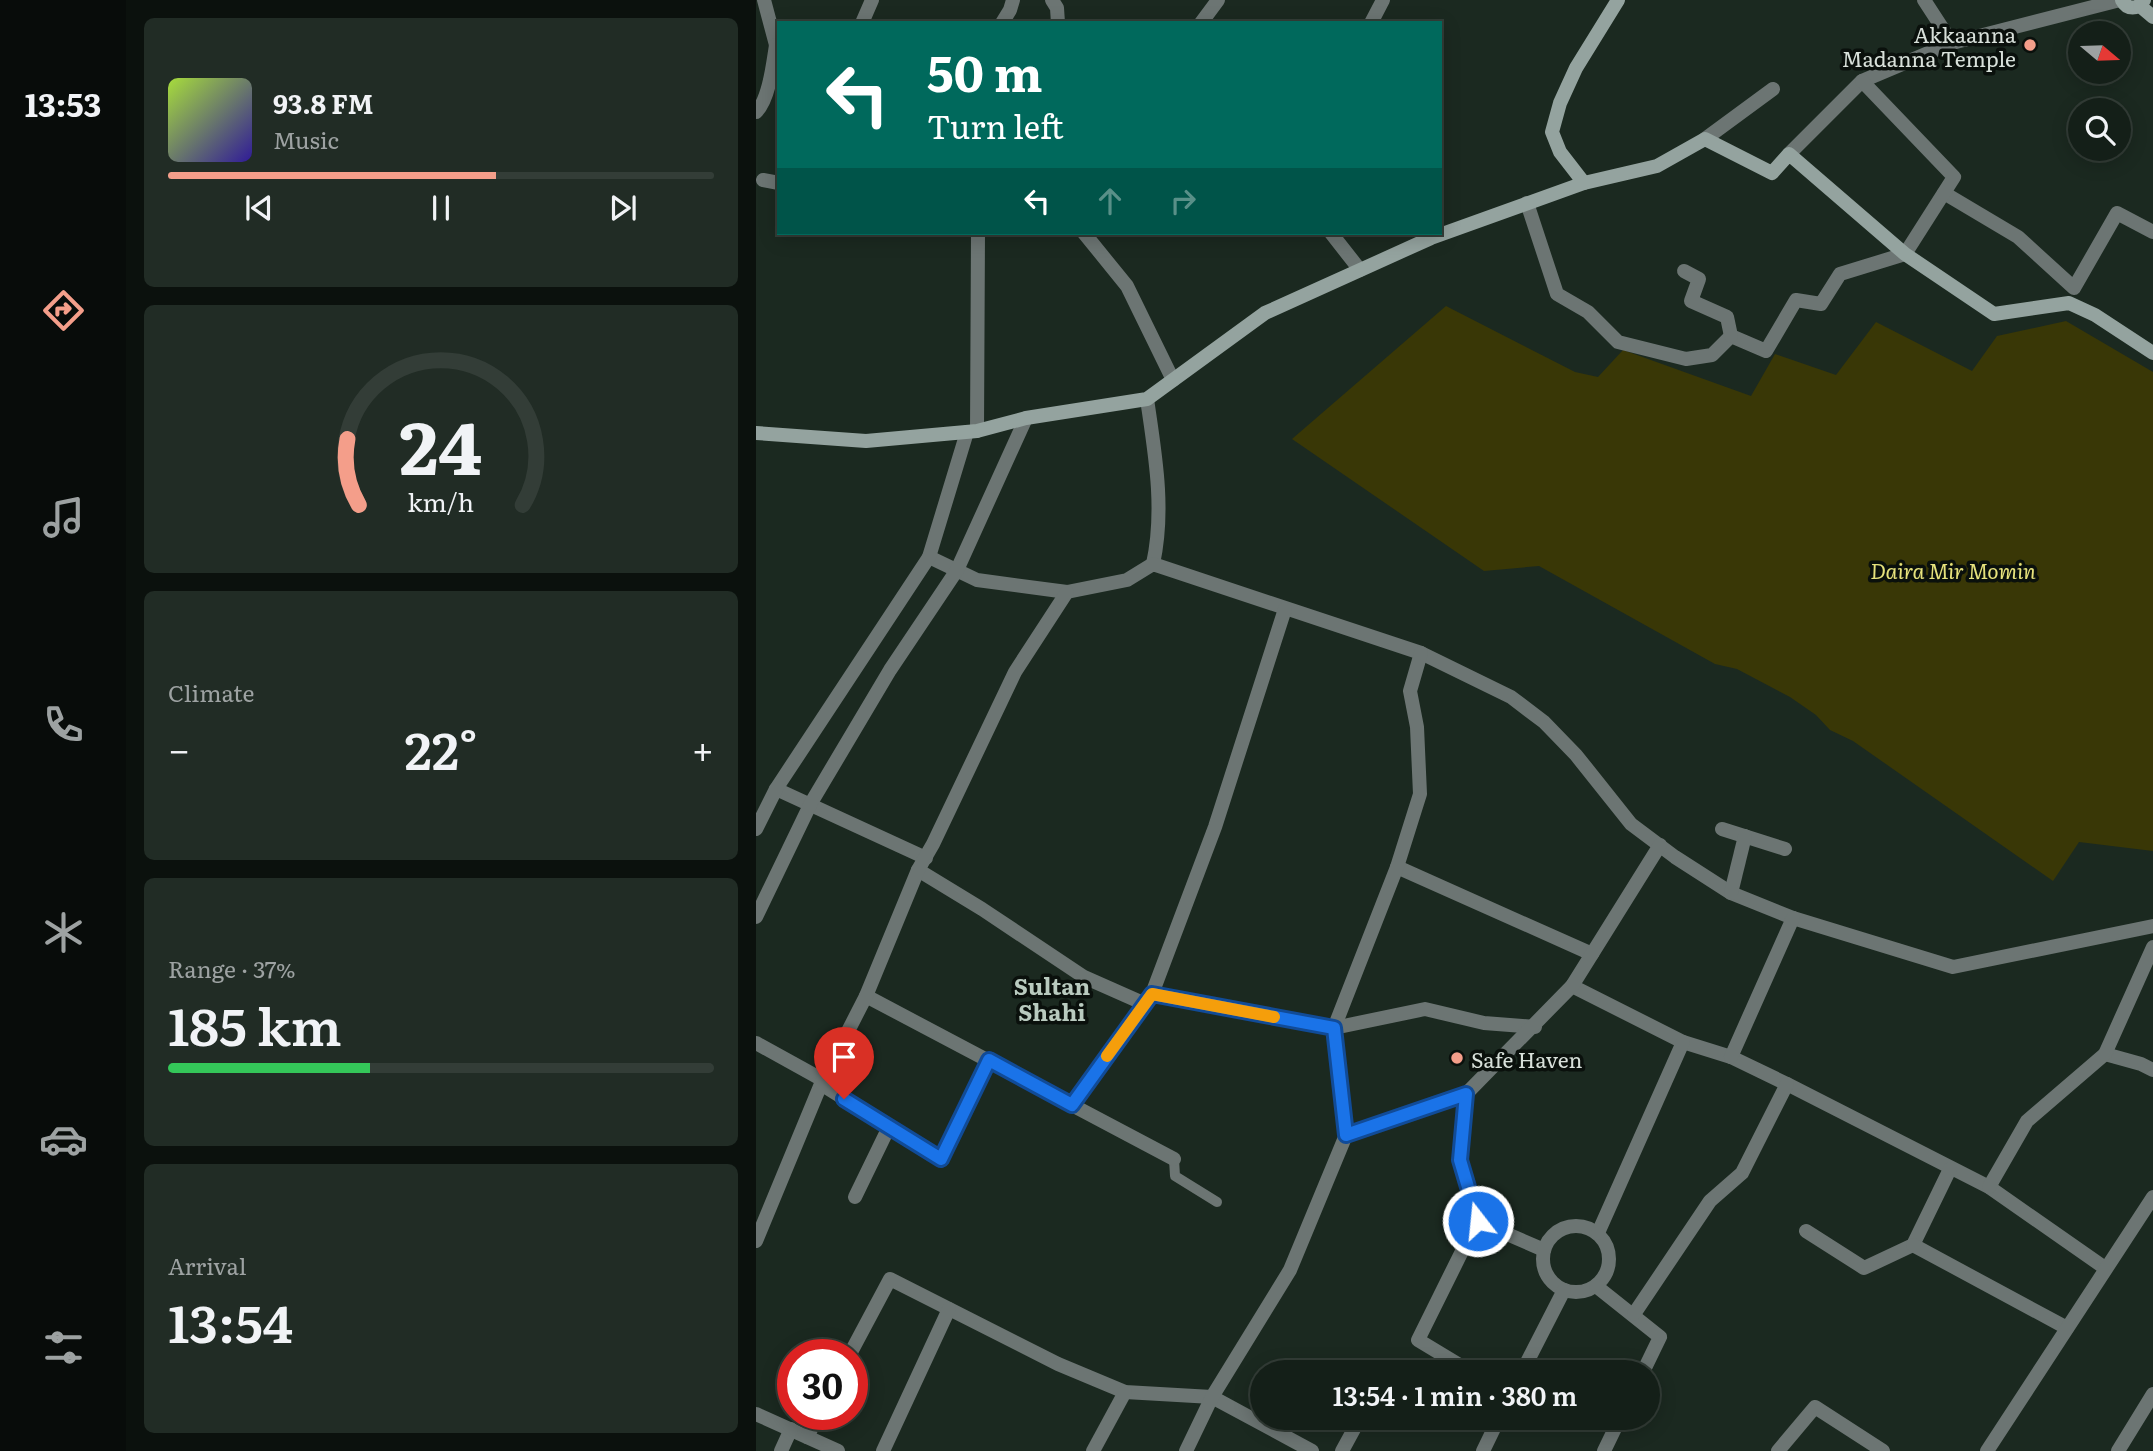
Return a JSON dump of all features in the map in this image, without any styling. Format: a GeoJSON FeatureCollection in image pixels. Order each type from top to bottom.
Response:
{"type":"FeatureCollection","features":[{"type":"Feature","properties":{"kind":"street"},"geometry":{"type":"LineString","coordinates":[[756,112],[763,103],[777,46],[764,0]]}},
{"type":"Feature","properties":{"kind":"street"},"geometry":{"type":"LineString","coordinates":[[863,21],[872,0]]}},
{"type":"Feature","properties":{"kind":"street"},"geometry":{"type":"LineString","coordinates":[[1003,21],[1013,0]]}},
{"type":"Feature","properties":{"kind":"street"},"geometry":{"type":"LineString","coordinates":[[1052,0],[1058,8],[1058,21]]}},
{"type":"Feature","properties":{"kind":"street"},"geometry":{"type":"LineString","coordinates":[[1202,21],[1218,0]]}},
{"type":"Feature","properties":{"kind":"street"},"geometry":{"type":"LineString","coordinates":[[1372,21],[1382,0]]}},
{"type":"Feature","properties":{"kind":"street"},"geometry":{"type":"LineString","coordinates":[[1584,183],[1560,152],[1552,132],[1560,103],[1576,68],[1618,0]]}},
{"type":"Feature","properties":{"kind":"street"},"geometry":{"type":"LineString","coordinates":[[1924,0],[1952,43]]}},
{"type":"Feature","properties":{"kind":"street"},"geometry":{"type":"LineString","coordinates":[[1705,139],[1772,173],[1862,81],[1952,43],[2121,0],[2131,8],[2142,3],[2153,17]]}},
{"type":"Feature","properties":{"kind":"street"},"geometry":{"type":"LineString","coordinates":[[1731,336],[1766,351],[1796,300],[1821,304],[1840,274],[1905,254],[1954,177],[1862,81]]}},
{"type":"Feature","properties":{"kind":"street"},"geometry":{"type":"LineString","coordinates":[[1442,231],[1584,183],[1657,166],[1705,139],[1773,89]]}},
{"type":"Feature","properties":{"kind":"street"},"geometry":{"type":"LineString","coordinates":[[1789,154],[1905,254],[1994,314],[2069,303],[2095,315],[2153,353]]}},
{"type":"Feature","properties":{"kind":"street"},"geometry":{"type":"LineString","coordinates":[[763,180],[777,183]]}},
{"type":"Feature","properties":{"kind":"street"},"geometry":{"type":"LineString","coordinates":[[1944,193],[2018,237],[2074,288]]}},
{"type":"Feature","properties":{"kind":"street"},"geometry":{"type":"LineString","coordinates":[[1527,203],[1558,294],[1588,312],[1618,342],[1686,359],[1712,355],[1731,336]]}},
{"type":"Feature","properties":{"kind":"street"},"geometry":{"type":"LineString","coordinates":[[2069,303],[2074,288],[2117,213],[2153,232]]}},
{"type":"Feature","properties":{"kind":"street"},"geometry":{"type":"LineString","coordinates":[[756,829],[776,789],[929,557],[972,432],[978,235]]}},
{"type":"Feature","properties":{"kind":"street"},"geometry":{"type":"LineString","coordinates":[[1086,235],[1126,286],[1173,380]]}},
{"type":"Feature","properties":{"kind":"street"},"geometry":{"type":"LineString","coordinates":[[1333,235],[1360,270]]}},
{"type":"Feature","properties":{"kind":"street"},"geometry":{"type":"LineString","coordinates":[[756,433],[866,441],[972,432],[1026,418],[1147,399],[1265,313],[1429,235]]}},
{"type":"Feature","properties":{"kind":"street"},"geometry":{"type":"LineString","coordinates":[[1684,271],[1699,279],[1691,301],[1727,317],[1731,336]]}},
{"type":"Feature","properties":{"kind":"street"},"geometry":{"type":"LineString","coordinates":[[929,557],[977,580],[1067,592],[1127,580],[1153,564],[1160,535],[1158,486],[1147,399]]}},
{"type":"Feature","properties":{"kind":"street"},"geometry":{"type":"LineString","coordinates":[[756,917],[811,803],[890,670],[957,570],[1026,418]]}},
{"type":"Feature","properties":{"kind":"street"},"geometry":{"type":"LineString","coordinates":[[1153,564],[1421,653],[1511,697],[1544,722],[1576,755],[1631,824],[1731,893],[1793,918],[1953,967],[2153,926]]}},
{"type":"Feature","properties":{"kind":"street"},"geometry":{"type":"LineString","coordinates":[[756,1241],[822,1082],[866,996],[922,864],[1015,672],[1067,592]]}},
{"type":"Feature","properties":{"kind":"street"},"geometry":{"type":"LineString","coordinates":[[1072,1105],[1148,999],[1215,827],[1286,609]]}},
{"type":"Feature","properties":{"kind":"street"},"geometry":{"type":"LineString","coordinates":[[1186,1451],[1212,1397],[1290,1270],[1346,1135],[1334,1028],[1397,867],[1420,794],[1417,727],[1410,691],[1421,653]]}},
{"type":"Feature","properties":{"kind":"street"},"geometry":{"type":"LineString","coordinates":[[776,789],[811,803],[922,864],[982,909],[1084,977],[1148,999],[1334,1028],[1425,1009],[1484,1023],[1535,1027]]}},
{"type":"Feature","properties":{"kind":"street"},"geometry":{"type":"LineString","coordinates":[[1722,830],[1785,849]]}},
{"type":"Feature","properties":{"kind":"street"},"geometry":{"type":"LineString","coordinates":[[1731,893],[1745,836]]}},
{"type":"Feature","properties":{"kind":"street"},"geometry":{"type":"LineString","coordinates":[[1346,1135],[1466,1094],[1573,986],[1660,845]]}},
{"type":"Feature","properties":{"kind":"street"},"geometry":{"type":"LineString","coordinates":[[1397,867],[1592,954]]}},
{"type":"Feature","properties":{"kind":"street"},"geometry":{"type":"LineString","coordinates":[[1731,1058],[1793,918]]}},
{"type":"Feature","properties":{"kind":"street"},"geometry":{"type":"LineString","coordinates":[[1989,1187],[2027,1121],[2105,1054],[2153,947]]}},
{"type":"Feature","properties":{"kind":"street"},"geometry":{"type":"LineString","coordinates":[[1573,986],[1683,1042],[1731,1058],[1787,1084],[1989,1187],[2105,1268]]}},
{"type":"Feature","properties":{"kind":"street"},"geometry":{"type":"LineString","coordinates":[[866,996],[1174,1159]]}},
{"type":"Feature","properties":{"kind":"street"},"geometry":{"type":"LineString","coordinates":[[1598,1233],[1683,1042]]}},
{"type":"Feature","properties":{"kind":"street"},"geometry":{"type":"LineString","coordinates":[[756,1043],[941,1159],[989,1060]]}},
{"type":"Feature","properties":{"kind":"street"},"geometry":{"type":"LineString","coordinates":[[2105,1054],[2153,1070]]}},
{"type":"Feature","properties":{"kind":"street"},"geometry":{"type":"LineString","coordinates":[[1634,1314],[1710,1201],[1742,1172],[1787,1084]]}},
{"type":"Feature","properties":{"kind":"street"},"geometry":{"type":"LineString","coordinates":[[1451,1360],[1418,1340],[1478,1221],[1460,1160],[1466,1094]]}},
{"type":"Feature","properties":{"kind":"street"},"geometry":{"type":"LineString","coordinates":[[855,1197],[889,1127]]}},
{"type":"Feature","properties":{"kind":"street"},"geometry":{"type":"LineString","coordinates":[[1806,1231],[1864,1268],[1913,1245],[1950,1169]]}},
{"type":"Feature","properties":{"kind":"street"},"geometry":{"type":"LineString","coordinates":[[1988,1451],[2153,1197]]}},
{"type":"Feature","properties":{"kind":"street"},"geometry":{"type":"LineString","coordinates":[[1478,1221],[1544,1250]]}},
{"type":"Feature","properties":{"kind":"street"},"geometry":{"type":"LineString","coordinates":[[1566,1227],[1588,1227],[1598,1233],[1609,1250],[1610,1260],[1603,1279],[1596,1286],[1586,1291],[1564,1290],[1556,1285],[1544,1269],[1544,1250],[1549,1240],[1566,1227]]}},
{"type":"Feature","properties":{"kind":"street"},"geometry":{"type":"LineString","coordinates":[[1913,1245],[2067,1328]]}},
{"type":"Feature","properties":{"kind":"street"},"geometry":{"type":"LineString","coordinates":[[858,1339],[890,1279],[1058,1364],[1125,1392],[1212,1397],[1312,1451]]}},
{"type":"Feature","properties":{"kind":"street"},"geometry":{"type":"LineString","coordinates":[[1596,1286],[1660,1337],[1649,1360]]}},
{"type":"Feature","properties":{"kind":"street"},"geometry":{"type":"LineString","coordinates":[[1528,1360],[1564,1290]]}},
{"type":"Feature","properties":{"kind":"street"},"geometry":{"type":"LineString","coordinates":[[883,1451],[949,1309]]}},
{"type":"Feature","properties":{"kind":"street"},"geometry":{"type":"LineString","coordinates":[[1093,1451],[1125,1392]]}},
{"type":"Feature","properties":{"kind":"street"},"geometry":{"type":"LineString","coordinates":[[2118,1451],[2153,1394]]}},
{"type":"Feature","properties":{"kind":"street"},"geometry":{"type":"LineString","coordinates":[[1778,1451],[1815,1407],[1883,1451]]}},
{"type":"Feature","properties":{"kind":"street"},"geometry":{"type":"LineString","coordinates":[[756,1414],[777,1423]]}},
{"type":"Feature","properties":{"kind":"street"},"geometry":{"type":"LineString","coordinates":[[781,1451],[791,1430]]}},
{"type":"Feature","properties":{"kind":"street"},"geometry":{"type":"LineString","coordinates":[[793,1430],[838,1451]]}},
{"type":"Feature","properties":{"kind":"street"},"geometry":{"type":"LineString","coordinates":[[807,1437],[811,1430]]}},
{"type":"Feature","properties":{"kind":"street"},"geometry":{"type":"LineString","coordinates":[[1342,1451],[1353,1430]]}},
{"type":"Feature","properties":{"kind":"street"},"geometry":{"type":"LineString","coordinates":[[1483,1451],[1493,1430]]}},
{"type":"Feature","properties":{"kind":"street"},"geometry":{"type":"LineString","coordinates":[[1604,1451],[1614,1430]]}},
{"type":"Feature","properties":{"kind":"lane"},"geometry":{"type":"LineString","coordinates":[[1174,1159],[1175,1177],[1217,1202]]}},
{"type":"Feature","properties":{"kind":"green space","name":"Daira Mir Momin"},"geometry":{"type":"Polygon","coordinates":[[[1446,306],[1575,372],[1598,377],[1623,350],[1751,396],[1775,354],[1836,375],[1876,322],[1972,371],[1997,336],[2066,321],[2153,372],[2153,851],[2079,842],[2053,881],[1853,741],[1830,730],[1816,715],[1790,697],[1737,669],[1715,664],[1539,566],[1484,571],[1292,439],[1446,306]]]}},
{"type":"Feature","properties":{"kind":"slow traffic"},"geometry":{"type":"LineString","coordinates":[[1107,1056],[1152,994],[1274,1017]]}},
{"type":"Feature","properties":{"kind":"place","name":"Akkaanna Madanna Temple"},"geometry":{"type":"Point","coordinates":[2030,45]}},
{"type":"Feature","properties":{"kind":"place","name":"Safe Haven"},"geometry":{"type":"Point","coordinates":[1457,1058]}},
{"type":"Feature","properties":{"kind":"district","name":"Sultan Shahi"},"geometry":{"type":"Point","coordinates":[1052,998]}},
{"type":"Feature","properties":{"kind":"route"},"geometry":{"type":"LineString","coordinates":[[844,1099],[941,1159],[989,1060],[1072,1105],[1152,994],[1334,1028],[1346,1135],[1466,1094],[1460,1160],[1478,1221]]}}]}
